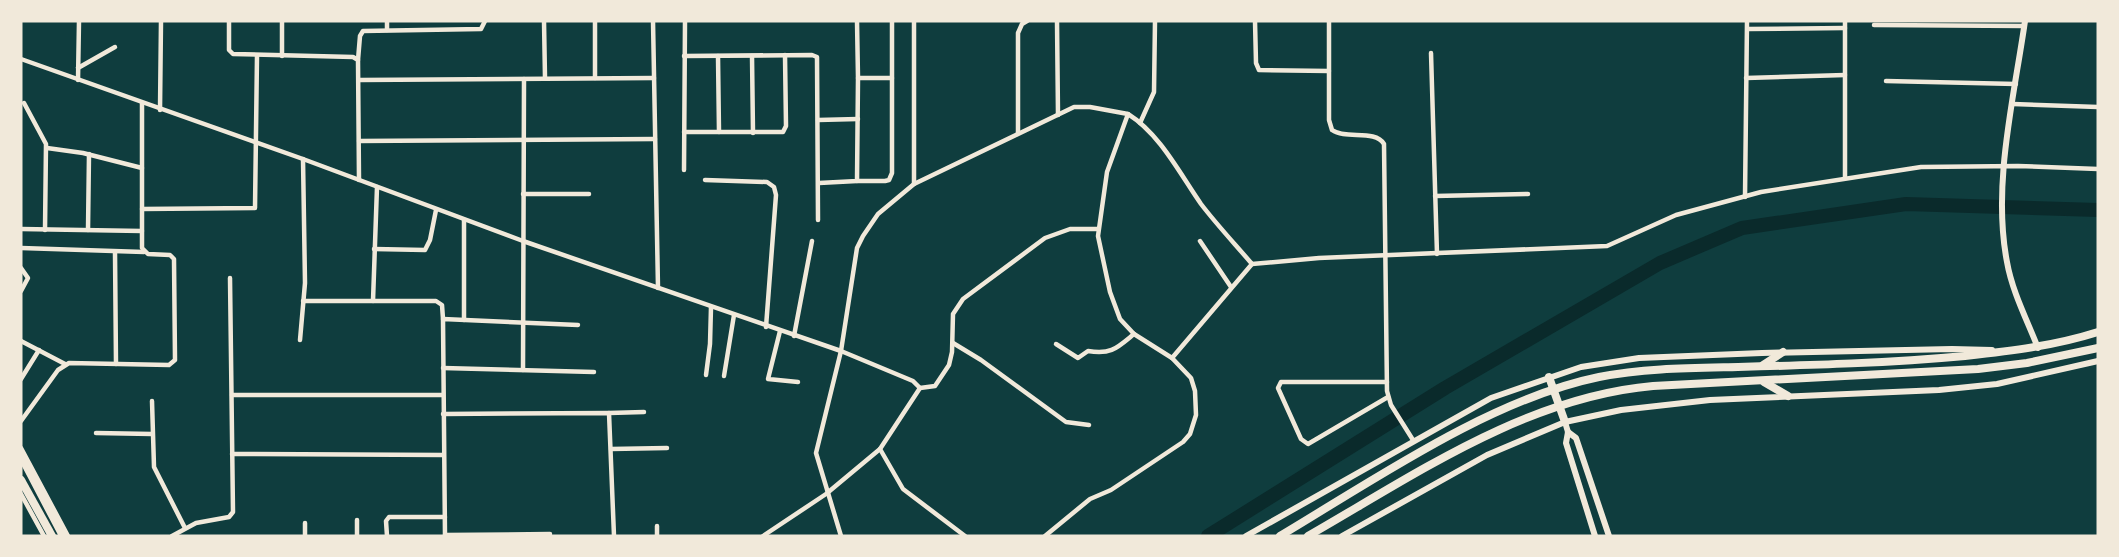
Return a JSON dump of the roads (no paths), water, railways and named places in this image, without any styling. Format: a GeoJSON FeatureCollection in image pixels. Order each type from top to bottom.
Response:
{"type":"FeatureCollection","features":[{"type":"Feature","properties":{"kind":"highway"},"geometry":{"type":"LineString","coordinates":[[1280,536],[1430,447],[1547,393],[1599,377],[1626,373],[1874,362],[2010,351],[2038,348],[2098,332]]}},
{"type":"Feature","properties":{"kind":"highway"},"geometry":{"type":"LineString","coordinates":[[1308,536],[1458,451],[1511,425],[1572,401],[1617,389],[1978,369],[2036,362],[2098,348]]}},
{"type":"Feature","properties":{"kind":"highway"},"geometry":{"type":"LineString","coordinates":[[1761,366],[1783,352]]}},
{"type":"Feature","properties":{"kind":"highway"},"geometry":{"type":"LineString","coordinates":[[1549,377],[1564,422]]}},
{"type":"Feature","properties":{"kind":"highway"},"geometry":{"type":"LineString","coordinates":[[1763,381],[1788,396]]}},
{"type":"Feature","properties":{"kind":"highway"},"geometry":{"type":"LineString","coordinates":[[21,456],[63,536]]}},
{"type":"Feature","properties":{"kind":"highway"},"geometry":{"type":"LineString","coordinates":[[21,480],[22,491],[52,536]]}},
{"type":"Feature","properties":{"kind":"street"},"geometry":{"type":"LineString","coordinates":[[78,80],[79,21]]}},
{"type":"Feature","properties":{"kind":"street"},"geometry":{"type":"LineString","coordinates":[[160,110],[161,21]]}},
{"type":"Feature","properties":{"kind":"street"},"geometry":{"type":"LineString","coordinates":[[229,21],[231,52],[257,56],[353,57],[358,60]]}},
{"type":"Feature","properties":{"kind":"street"},"geometry":{"type":"LineString","coordinates":[[282,21],[282,56]]}},
{"type":"Feature","properties":{"kind":"street"},"geometry":{"type":"LineString","coordinates":[[387,21],[387,30]]}},
{"type":"Feature","properties":{"kind":"street"},"geometry":{"type":"LineString","coordinates":[[359,180],[360,80],[358,60],[361,33],[365,30],[481,29],[485,21]]}},
{"type":"Feature","properties":{"kind":"street"},"geometry":{"type":"LineString","coordinates":[[544,21],[545,78]]}},
{"type":"Feature","properties":{"kind":"street"},"geometry":{"type":"LineString","coordinates":[[595,21],[595,78]]}},
{"type":"Feature","properties":{"kind":"street"},"geometry":{"type":"LineString","coordinates":[[653,21],[658,288]]}},
{"type":"Feature","properties":{"kind":"street"},"geometry":{"type":"LineString","coordinates":[[684,170],[685,21]]}},
{"type":"Feature","properties":{"kind":"street"},"geometry":{"type":"LineString","coordinates":[[857,21],[857,181]]}},
{"type":"Feature","properties":{"kind":"street"},"geometry":{"type":"LineString","coordinates":[[819,183],[885,181],[891,177],[892,21]]}},
{"type":"Feature","properties":{"kind":"street"},"geometry":{"type":"LineString","coordinates":[[914,21],[914,184]]}},
{"type":"Feature","properties":{"kind":"street"},"geometry":{"type":"LineString","coordinates":[[1018,134],[1018,33],[1020,27],[1027,21]]}},
{"type":"Feature","properties":{"kind":"street"},"geometry":{"type":"LineString","coordinates":[[1057,21],[1058,115]]}},
{"type":"Feature","properties":{"kind":"street"},"geometry":{"type":"LineString","coordinates":[[1140,123],[1154,92],[1155,21]]}},
{"type":"Feature","properties":{"kind":"street"},"geometry":{"type":"LineString","coordinates":[[1255,21],[1256,63],[1259,70],[1329,71]]}},
{"type":"Feature","properties":{"kind":"street"},"geometry":{"type":"LineString","coordinates":[[1329,21],[1329,120],[1332,130],[1340,134],[1375,137],[1384,144],[1388,397],[1413,440]]}},
{"type":"Feature","properties":{"kind":"street"},"geometry":{"type":"LineString","coordinates":[[1745,197],[1748,21]]}},
{"type":"Feature","properties":{"kind":"street"},"geometry":{"type":"LineString","coordinates":[[1845,21],[1845,178]]}},
{"type":"Feature","properties":{"kind":"street"},"geometry":{"type":"LineString","coordinates":[[1874,25],[2024,24],[2002,174],[2003,234],[2011,276],[2038,348]]}},
{"type":"Feature","properties":{"kind":"street"},"geometry":{"type":"LineString","coordinates":[[1748,28],[1845,28]]}},
{"type":"Feature","properties":{"kind":"street"},"geometry":{"type":"LineString","coordinates":[[78,68],[115,47]]}},
{"type":"Feature","properties":{"kind":"street"},"geometry":{"type":"LineString","coordinates":[[1431,53],[1437,254]]}},
{"type":"Feature","properties":{"kind":"street"},"geometry":{"type":"LineString","coordinates":[[684,132],[780,133],[785,128],[785,55]]}},
{"type":"Feature","properties":{"kind":"street"},"geometry":{"type":"LineString","coordinates":[[142,209],[253,209],[256,204],[258,143],[257,56]]}},
{"type":"Feature","properties":{"kind":"street"},"geometry":{"type":"LineString","coordinates":[[684,56],[817,57],[818,220]]}},
{"type":"Feature","properties":{"kind":"street"},"geometry":{"type":"LineString","coordinates":[[718,56],[719,132]]}},
{"type":"Feature","properties":{"kind":"street"},"geometry":{"type":"LineString","coordinates":[[752,56],[753,133]]}},
{"type":"Feature","properties":{"kind":"street"},"geometry":{"type":"LineString","coordinates":[[21,59],[303,159],[464,220],[766,327],[841,351],[913,381],[920,388]]}},
{"type":"Feature","properties":{"kind":"street"},"geometry":{"type":"LineString","coordinates":[[1746,78],[1845,75]]}},
{"type":"Feature","properties":{"kind":"street"},"geometry":{"type":"LineString","coordinates":[[360,80],[654,78]]}},
{"type":"Feature","properties":{"kind":"street"},"geometry":{"type":"LineString","coordinates":[[858,78],[892,78]]}},
{"type":"Feature","properties":{"kind":"street"},"geometry":{"type":"LineString","coordinates":[[523,370],[524,79]]}},
{"type":"Feature","properties":{"kind":"street"},"geometry":{"type":"LineString","coordinates":[[1886,81],[2016,84]]}},
{"type":"Feature","properties":{"kind":"street"},"geometry":{"type":"LineString","coordinates":[[22,101],[47,148],[45,230]]}},
{"type":"Feature","properties":{"kind":"street"},"geometry":{"type":"LineString","coordinates":[[142,103],[142,248],[145,252]]}},
{"type":"Feature","properties":{"kind":"street"},"geometry":{"type":"LineString","coordinates":[[2013,104],[2098,107]]}},
{"type":"Feature","properties":{"kind":"street"},"geometry":{"type":"LineString","coordinates":[[841,536],[826,494],[816,453],[841,351],[857,248],[878,214],[914,184],[1079,106],[1128,114],[1140,123],[1223,232],[1252,264]]}},
{"type":"Feature","properties":{"kind":"street"},"geometry":{"type":"LineString","coordinates":[[1045,536],[1084,503],[1111,490],[1172,451],[1190,434],[1196,415],[1195,391],[1191,378],[1172,358],[1134,334],[1120,319],[1114,306],[1098,229],[1107,172],[1128,114]]}},
{"type":"Feature","properties":{"kind":"street"},"geometry":{"type":"LineString","coordinates":[[818,120],[858,119]]}},
{"type":"Feature","properties":{"kind":"street"},"geometry":{"type":"LineString","coordinates":[[359,141],[655,139]]}},
{"type":"Feature","properties":{"kind":"street"},"geometry":{"type":"LineString","coordinates":[[47,148],[89,154],[142,168]]}},
{"type":"Feature","properties":{"kind":"street"},"geometry":{"type":"LineString","coordinates":[[88,230],[89,154]]}},
{"type":"Feature","properties":{"kind":"street"},"geometry":{"type":"LineString","coordinates":[[300,340],[303,301],[303,159]]}},
{"type":"Feature","properties":{"kind":"street"},"geometry":{"type":"LineString","coordinates":[[1172,358],[1252,264],[1319,258],[1607,246],[1676,215],[1745,197],[1785,187],[1921,167],[2004,166],[2098,169]]}},
{"type":"Feature","properties":{"kind":"street"},"geometry":{"type":"LineString","coordinates":[[705,180],[767,182],[774,187],[776,195],[766,327]]}},
{"type":"Feature","properties":{"kind":"street"},"geometry":{"type":"LineString","coordinates":[[373,301],[377,187]]}},
{"type":"Feature","properties":{"kind":"street"},"geometry":{"type":"LineString","coordinates":[[523,194],[589,194]]}},
{"type":"Feature","properties":{"kind":"street"},"geometry":{"type":"LineString","coordinates":[[1435,196],[1528,194]]}},
{"type":"Feature","properties":{"kind":"street"},"geometry":{"type":"LineString","coordinates":[[374,249],[424,250],[430,240],[436,210]]}},
{"type":"Feature","properties":{"kind":"street"},"geometry":{"type":"LineString","coordinates":[[464,220],[464,320]]}},
{"type":"Feature","properties":{"kind":"street"},"geometry":{"type":"LineString","coordinates":[[21,229],[142,231]]}},
{"type":"Feature","properties":{"kind":"street"},"geometry":{"type":"LineString","coordinates":[[763,536],[826,494],[880,449],[920,388],[935,386],[945,373],[953,343],[953,314],[963,299],[1045,238],[1070,229],[1098,229]]}},
{"type":"Feature","properties":{"kind":"street"},"geometry":{"type":"LineString","coordinates":[[794,336],[812,240]]}},
{"type":"Feature","properties":{"kind":"street"},"geometry":{"type":"LineString","coordinates":[[1200,240],[1231,287]]}},
{"type":"Feature","properties":{"kind":"street"},"geometry":{"type":"LineString","coordinates":[[21,248],[145,252],[170,255],[174,259],[175,360],[169,365],[65,364],[21,341]]}},
{"type":"Feature","properties":{"kind":"street"},"geometry":{"type":"LineString","coordinates":[[115,252],[116,364]]}},
{"type":"Feature","properties":{"kind":"street"},"geometry":{"type":"LineString","coordinates":[[21,268],[28,278],[21,291]]}},
{"type":"Feature","properties":{"kind":"street"},"geometry":{"type":"LineString","coordinates":[[172,536],[202,520],[229,517],[233,512],[230,278]]}},
{"type":"Feature","properties":{"kind":"street"},"geometry":{"type":"LineString","coordinates":[[303,301],[436,301],[442,305],[445,536],[550,534]]}},
{"type":"Feature","properties":{"kind":"street"},"geometry":{"type":"LineString","coordinates":[[706,375],[711,307]]}},
{"type":"Feature","properties":{"kind":"street"},"geometry":{"type":"LineString","coordinates":[[724,376],[734,315]]}},
{"type":"Feature","properties":{"kind":"street"},"geometry":{"type":"LineString","coordinates":[[443,319],[578,325]]}},
{"type":"Feature","properties":{"kind":"street"},"geometry":{"type":"LineString","coordinates":[[780,331],[768,379],[798,382]]}},
{"type":"Feature","properties":{"kind":"street"},"geometry":{"type":"LineString","coordinates":[[1056,344],[1076,358],[1088,351],[1103,354],[1111,351],[1134,334]]}},
{"type":"Feature","properties":{"kind":"street"},"geometry":{"type":"LineString","coordinates":[[953,343],[981,360],[1066,422],[1089,425]]}},
{"type":"Feature","properties":{"kind":"street"},"geometry":{"type":"LineString","coordinates":[[1246,536],[1491,398],[1581,367],[1639,358],[1783,352],[1952,349],[2010,351]]}},
{"type":"Feature","properties":{"kind":"street"},"geometry":{"type":"LineString","coordinates":[[21,380],[39,350]]}},
{"type":"Feature","properties":{"kind":"street"},"geometry":{"type":"LineString","coordinates":[[1341,536],[1487,455],[1564,422],[1621,410],[1679,403],[1939,390],[1997,384],[2098,361]]}},
{"type":"Feature","properties":{"kind":"street"},"geometry":{"type":"LineString","coordinates":[[21,421],[58,370],[65,364]]}},
{"type":"Feature","properties":{"kind":"street"},"geometry":{"type":"LineString","coordinates":[[443,368],[594,372]]}},
{"type":"Feature","properties":{"kind":"street"},"geometry":{"type":"LineString","coordinates":[[1387,382],[1281,382],[1278,388],[1301,440],[1308,444],[1388,397]]}},
{"type":"Feature","properties":{"kind":"street"},"geometry":{"type":"LineString","coordinates":[[232,395],[442,395]]}},
{"type":"Feature","properties":{"kind":"street"},"geometry":{"type":"LineString","coordinates":[[152,401],[152,460],[156,473],[185,528]]}},
{"type":"Feature","properties":{"kind":"street"},"geometry":{"type":"LineString","coordinates":[[443,414],[644,412]]}},
{"type":"Feature","properties":{"kind":"street"},"geometry":{"type":"LineString","coordinates":[[609,413],[614,536]]}},
{"type":"Feature","properties":{"kind":"street"},"geometry":{"type":"LineString","coordinates":[[1564,422],[1568,432],[1576,438],[1609,536]]}},
{"type":"Feature","properties":{"kind":"street"},"geometry":{"type":"LineString","coordinates":[[1568,432],[1566,443],[1595,536]]}},
{"type":"Feature","properties":{"kind":"street"},"geometry":{"type":"LineString","coordinates":[[96,433],[152,434]]}},
{"type":"Feature","properties":{"kind":"street"},"geometry":{"type":"LineString","coordinates":[[21,448],[68,536]]}},
{"type":"Feature","properties":{"kind":"street"},"geometry":{"type":"LineString","coordinates":[[611,449],[668,448]]}},
{"type":"Feature","properties":{"kind":"street"},"geometry":{"type":"LineString","coordinates":[[880,449],[903,489],[965,536]]}},
{"type":"Feature","properties":{"kind":"street"},"geometry":{"type":"LineString","coordinates":[[232,454],[443,455]]}},
{"type":"Feature","properties":{"kind":"street"},"geometry":{"type":"LineString","coordinates":[[22,491],[44,536]]}},
{"type":"Feature","properties":{"kind":"street"},"geometry":{"type":"LineString","coordinates":[[387,536],[386,521],[389,517],[445,517]]}},
{"type":"Feature","properties":{"kind":"street"},"geometry":{"type":"LineString","coordinates":[[357,520],[357,536]]}},
{"type":"Feature","properties":{"kind":"street"},"geometry":{"type":"LineString","coordinates":[[305,523],[305,536]]}},
{"type":"Feature","properties":{"kind":"street"},"geometry":{"type":"LineString","coordinates":[[657,526],[657,536]]}},
{"type":"Feature","properties":{"kind":"waterway"},"geometry":{"type":"LineString","coordinates":[[1208,536],[1445,388],[1660,263],[1742,228],[1906,204],[2098,210]]}}]}
